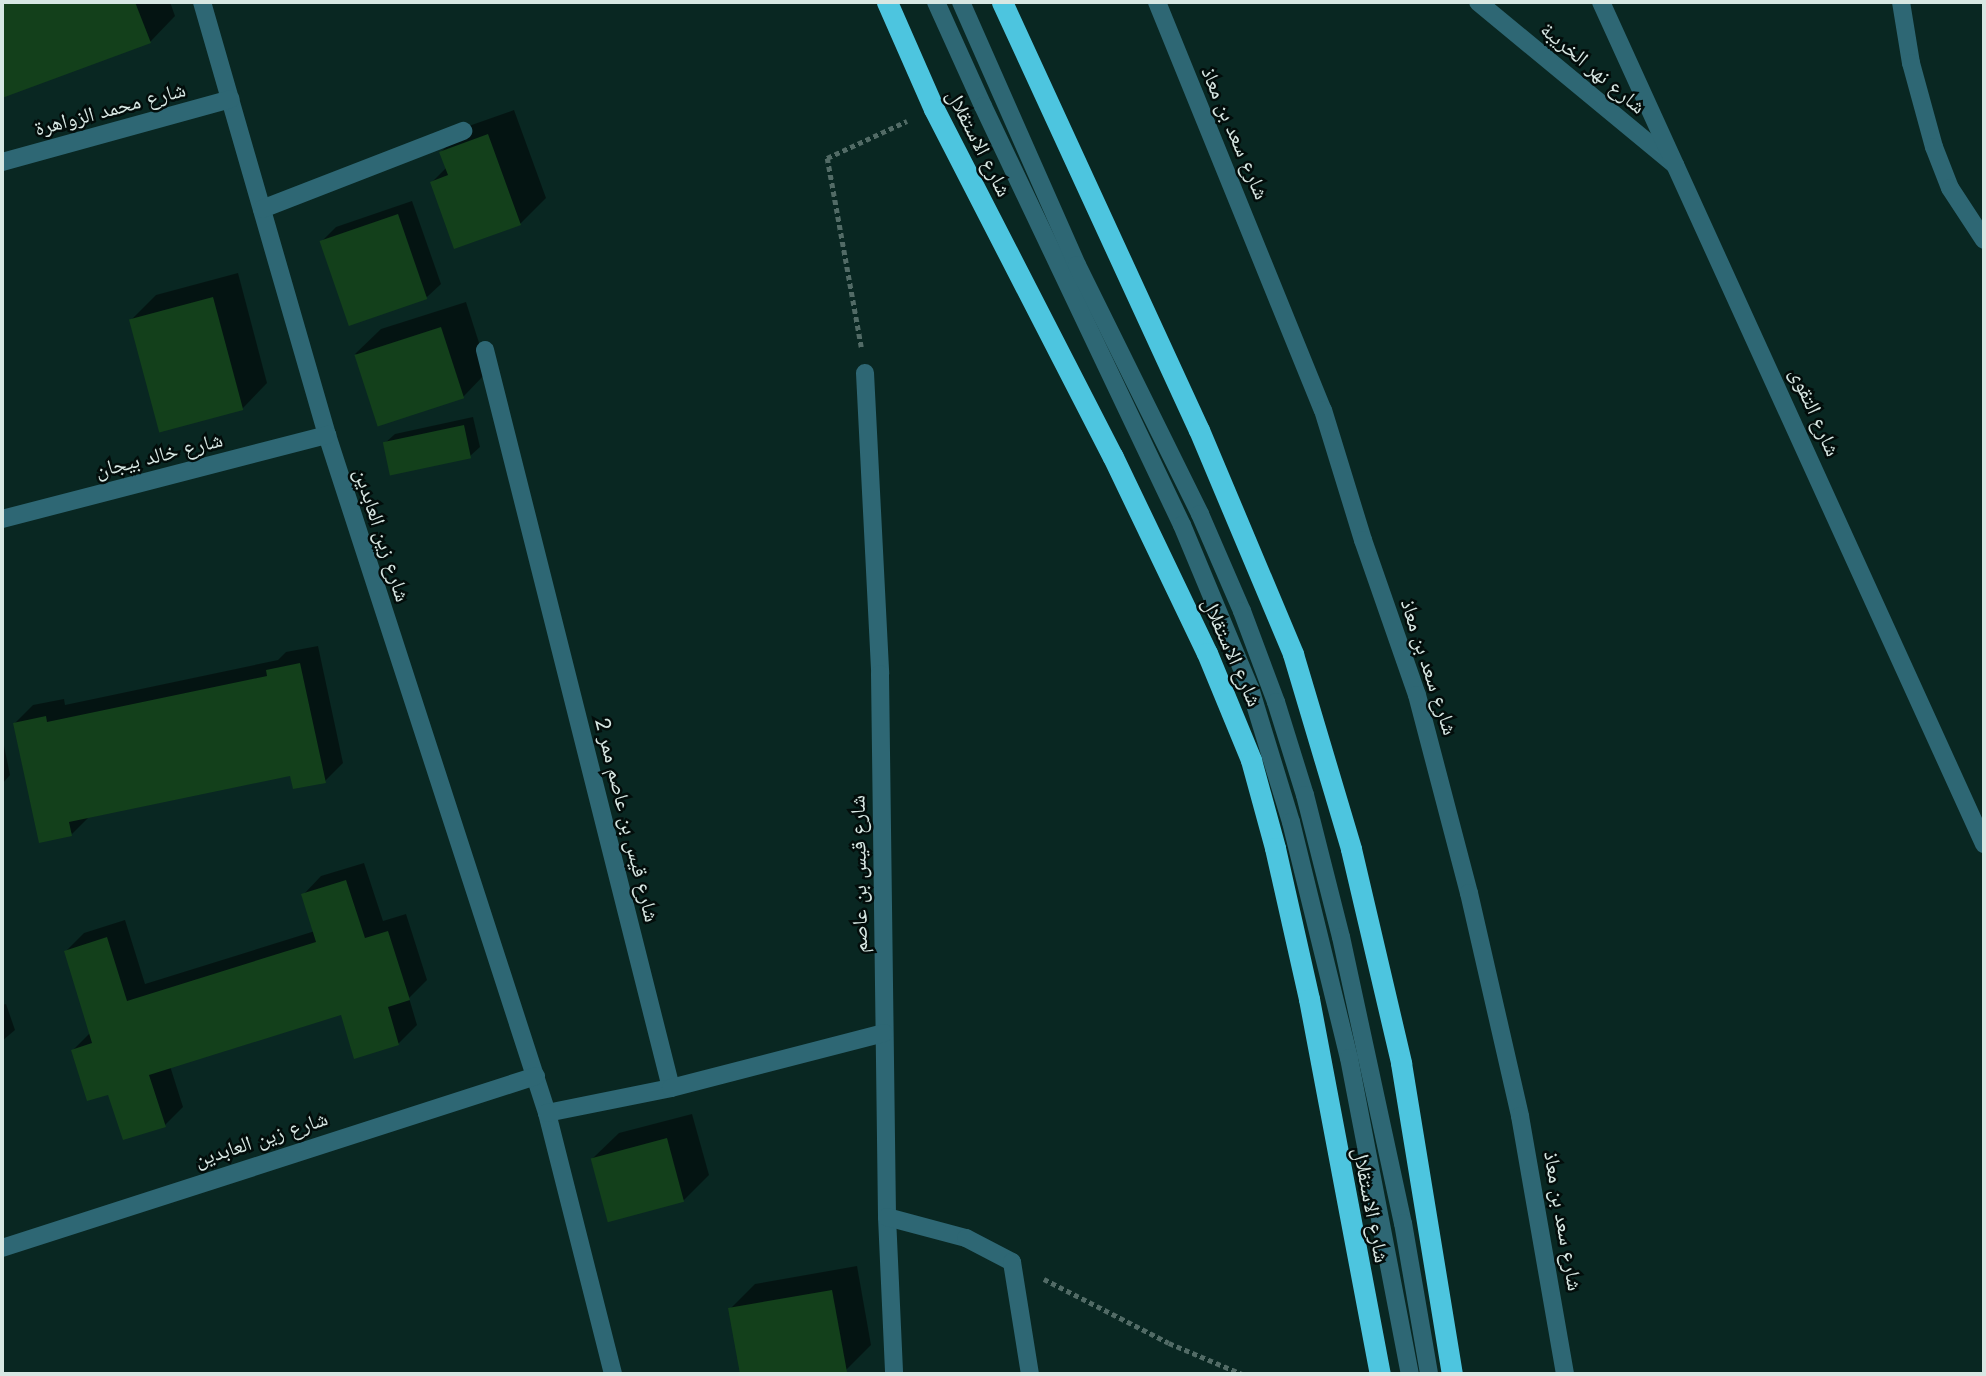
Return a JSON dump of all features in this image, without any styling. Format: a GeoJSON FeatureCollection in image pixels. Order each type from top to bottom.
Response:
{"type":"FeatureCollection","features":[{"type":"Feature","properties":{"kind":"highway","name":"شارع الاستقلال"},"geometry":{"type":"LineString","coordinates":[[887,2],[934,109],[1113,457],[1207,653],[1251,760],[1275,848],[1309,999],[1380,1374]]}},
{"type":"Feature","properties":{"kind":"highway"},"geometry":{"type":"LineString","coordinates":[[1002,2],[1199,430],[1293,654],[1351,849],[1401,1063],[1452,1374]]}},
{"type":"Feature","properties":{"kind":"street","name":"شارع زين العابدين"},"geometry":{"type":"LineString","coordinates":[[202,2],[327,435],[441,795],[536,1076],[613,1374]]}},
{"type":"Feature","properties":{"kind":"street"},"geometry":{"type":"LineString","coordinates":[[936,2],[1182,525],[1250,688],[1291,822],[1349,1058],[1410,1374]]}},
{"type":"Feature","properties":{"kind":"street"},"geometry":{"type":"LineString","coordinates":[[961,2],[1077,265],[1200,514],[1242,611],[1276,702],[1305,795],[1350,976],[1403,1223],[1429,1374]]}},
{"type":"Feature","properties":{"kind":"street","name":"شارع سعد بن معاذ"},"geometry":{"type":"LineString","coordinates":[[1157,2],[1323,410],[1363,540],[1417,695],[1469,893],[1520,1116],[1565,1374]]}},
{"type":"Feature","properties":{"kind":"street","name":"شارع نهر الخريبة"},"geometry":{"type":"LineString","coordinates":[[1478,2],[1680,169]]}},
{"type":"Feature","properties":{"kind":"street","name":"شارع التقوى"},"geometry":{"type":"LineString","coordinates":[[1601,2],[1680,169],[1984,844]]}},
{"type":"Feature","properties":{"kind":"street"},"geometry":{"type":"LineString","coordinates":[[1900,2],[1911,63],[1934,147],[1950,188],[1984,240]]}},
{"type":"Feature","properties":{"kind":"street","name":"شارع محمد الزواهرة"},"geometry":{"type":"LineString","coordinates":[[2,162],[230,99]]}},
{"type":"Feature","properties":{"kind":"street"},"geometry":{"type":"LineString","coordinates":[[262,209],[463,131]]}},
{"type":"Feature","properties":{"kind":"street","name":"شارع قيس بن عاصم ممر 2"},"geometry":{"type":"LineString","coordinates":[[485,350],[671,1088]]}},
{"type":"Feature","properties":{"kind":"street","name":"شارع قيس بن عاصم"},"geometry":{"type":"LineString","coordinates":[[865,373],[880,674],[887,1217],[894,1374]]}},
{"type":"Feature","properties":{"kind":"street","name":"شارع خالد بيجان"},"geometry":{"type":"LineString","coordinates":[[2,519],[327,435]]}},
{"type":"Feature","properties":{"kind":"street"},"geometry":{"type":"LineString","coordinates":[[547,1113],[671,1088],[884,1032]]}},
{"type":"Feature","properties":{"kind":"street","name":"شارع زين العابدين"},"geometry":{"type":"LineString","coordinates":[[2,1248],[536,1076]]}},
{"type":"Feature","properties":{"kind":"street"},"geometry":{"type":"LineString","coordinates":[[887,1217],[966,1238],[1013,1262],[1030,1374]]}},
{"type":"Feature","properties":{"kind":"path"},"geometry":{"type":"LineString","coordinates":[[865,373],[827,158],[934,109]]}},
{"type":"Feature","properties":{"kind":"path"},"geometry":{"type":"LineString","coordinates":[[1013,1262],[1169,1343],[1242,1374]]}},
{"type":"Feature","properties":{"kind":"building"},"geometry":{"type":"Polygon","coordinates":[[[2,2],[135,2],[151,43],[2,98],[2,2]]]}},
{"type":"Feature","properties":{"kind":"building"},"geometry":{"type":"Polygon","coordinates":[[[488,134],[521,225],[454,249],[430,182],[448,175],[439,152],[488,134]]]}},
{"type":"Feature","properties":{"kind":"building"},"geometry":{"type":"Polygon","coordinates":[[[398,214],[427,299],[349,326],[320,241],[398,214]]]}},
{"type":"Feature","properties":{"kind":"building"},"geometry":{"type":"Polygon","coordinates":[[[213,297],[243,410],[159,433],[129,320],[213,297]]]}},
{"type":"Feature","properties":{"kind":"building"},"geometry":{"type":"Polygon","coordinates":[[[441,327],[464,398],[378,426],[354,355],[441,327]]]}},
{"type":"Feature","properties":{"kind":"building"},"geometry":{"type":"Polygon","coordinates":[[[464,425],[471,458],[390,476],[383,442],[464,425]]]}},
{"type":"Feature","properties":{"kind":"building"},"geometry":{"type":"Polygon","coordinates":[[[300,663],[326,783],[293,789],[290,776],[69,822],[72,836],[39,843],[13,723],[46,716],[47,722],[267,676],[266,670],[300,663]]]}},
{"type":"Feature","properties":{"kind":"building"},"geometry":{"type":"Polygon","coordinates":[[[346,880],[365,938],[388,931],[410,1000],[388,1007],[399,1045],[354,1059],[341,1015],[149,1075],[166,1127],[123,1140],[108,1095],[87,1101],[71,1050],[92,1043],[64,951],[107,937],[127,1001],[316,942],[301,894],[346,880]]]}},
{"type":"Feature","properties":{"kind":"building"},"geometry":{"type":"Polygon","coordinates":[[[667,1138],[684,1202],[608,1222],[591,1158],[667,1138]]]}},
{"type":"Feature","properties":{"kind":"building"},"geometry":{"type":"Polygon","coordinates":[[[832,1290],[847,1372],[740,1374],[728,1308],[832,1290]]]}}]}
